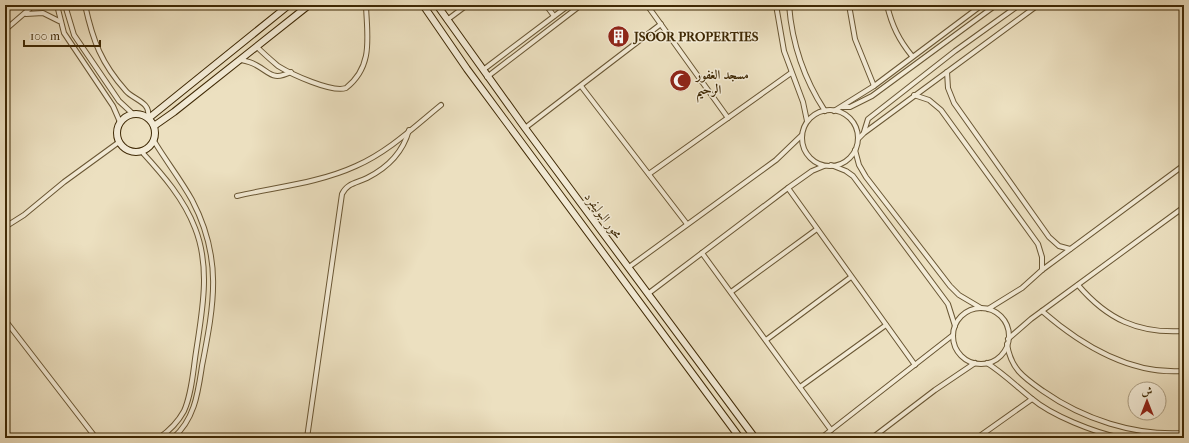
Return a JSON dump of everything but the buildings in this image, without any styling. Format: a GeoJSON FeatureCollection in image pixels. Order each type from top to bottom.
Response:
{"type":"FeatureCollection","features":[{"type":"Feature","properties":{"kind":"street"},"geometry":{"type":"LineString","coordinates":[[5,30],[34,5]]}},
{"type":"Feature","properties":{"kind":"street"},"geometry":{"type":"LineString","coordinates":[[57,5],[59,21],[69,42],[113,106],[120,122]]}},
{"type":"Feature","properties":{"kind":"street"},"geometry":{"type":"LineString","coordinates":[[65,5],[74,35],[119,101],[133,114]]}},
{"type":"Feature","properties":{"kind":"street"},"geometry":{"type":"LineString","coordinates":[[85,5],[92,35],[101,57],[126,91],[146,105],[148,110],[148,117],[154,126],[156,136],[151,146],[142,152],[129,151],[119,142],[117,135],[120,122],[128,115],[133,114],[148,117],[289,5]]}},
{"type":"Feature","properties":{"kind":"street"},"geometry":{"type":"LineString","coordinates":[[154,126],[241,60],[309,5]]}},
{"type":"Feature","properties":{"kind":"street"},"geometry":{"type":"LineString","coordinates":[[257,47],[274,62],[291,72],[336,90],[346,88],[350,85],[362,68],[367,57],[366,5]]}},
{"type":"Feature","properties":{"kind":"street","name":"محور البوليفرد"},"geometry":{"type":"LineString","coordinates":[[423,5],[462,62],[740,438]]}},
{"type":"Feature","properties":{"kind":"street","name":"محور البوليفرد"},"geometry":{"type":"LineString","coordinates":[[436,5],[487,77],[756,438]]}},
{"type":"Feature","properties":{"kind":"street"},"geometry":{"type":"LineString","coordinates":[[448,20],[467,5]]}},
{"type":"Feature","properties":{"kind":"street"},"geometry":{"type":"LineString","coordinates":[[546,5],[554,16]]}},
{"type":"Feature","properties":{"kind":"street"},"geometry":{"type":"LineString","coordinates":[[483,70],[569,5]]}},
{"type":"Feature","properties":{"kind":"street"},"geometry":{"type":"LineString","coordinates":[[487,77],[581,5]]}},
{"type":"Feature","properties":{"kind":"street"},"geometry":{"type":"LineString","coordinates":[[647,5],[728,118]]}},
{"type":"Feature","properties":{"kind":"street"},"geometry":{"type":"LineString","coordinates":[[776,5],[780,35],[791,73],[803,102],[807,121]]}},
{"type":"Feature","properties":{"kind":"street"},"geometry":{"type":"LineString","coordinates":[[789,5],[792,31],[801,62],[812,89],[825,111]]}},
{"type":"Feature","properties":{"kind":"street"},"geometry":{"type":"LineString","coordinates":[[848,5],[855,39],[874,86]]}},
{"type":"Feature","properties":{"kind":"street"},"geometry":{"type":"LineString","coordinates":[[887,5],[891,22],[898,38],[912,56]]}},
{"type":"Feature","properties":{"kind":"street"},"geometry":{"type":"LineString","coordinates":[[834,111],[874,86],[982,5]]}},
{"type":"Feature","properties":{"kind":"street"},"geometry":{"type":"LineString","coordinates":[[842,106],[850,107],[872,96],[996,5]]}},
{"type":"Feature","properties":{"kind":"street"},"geometry":{"type":"LineString","coordinates":[[864,133],[868,118],[955,51],[1019,5]]}},
{"type":"Feature","properties":{"kind":"street"},"geometry":{"type":"LineString","coordinates":[[649,293],[812,171],[824,166],[831,166],[845,162],[855,150],[858,139],[864,133],[1038,5]]}},
{"type":"Feature","properties":{"kind":"street"},"geometry":{"type":"LineString","coordinates":[[24,15],[43,13],[59,21]]}},
{"type":"Feature","properties":{"kind":"street"},"geometry":{"type":"LineString","coordinates":[[525,128],[661,24]]}},
{"type":"Feature","properties":{"kind":"street"},"geometry":{"type":"LineString","coordinates":[[241,60],[255,64],[272,75],[279,76],[291,72]]}},
{"type":"Feature","properties":{"kind":"street"},"geometry":{"type":"LineString","coordinates":[[946,72],[948,88],[954,103],[1049,237],[1059,246],[1070,249]]}},
{"type":"Feature","properties":{"kind":"street"},"geometry":{"type":"LineString","coordinates":[[649,174],[791,73]]}},
{"type":"Feature","properties":{"kind":"street"},"geometry":{"type":"LineString","coordinates":[[580,86],[687,224]]}},
{"type":"Feature","properties":{"kind":"street"},"geometry":{"type":"LineString","coordinates":[[914,95],[929,100],[950,123],[1038,244],[1042,256],[1042,270]]}},
{"type":"Feature","properties":{"kind":"street"},"geometry":{"type":"LineString","coordinates":[[167,102],[174,112]]}},
{"type":"Feature","properties":{"kind":"street"},"geometry":{"type":"LineString","coordinates":[[237,196],[317,179],[356,166],[382,151],[441,105]]}},
{"type":"Feature","properties":{"kind":"street"},"geometry":{"type":"LineString","coordinates":[[629,267],[776,160],[802,135],[807,121],[815,114],[825,111],[834,111],[845,115],[853,123],[858,139]]}},
{"type":"Feature","properties":{"kind":"street"},"geometry":{"type":"LineString","coordinates":[[307,438],[342,194],[347,187],[373,175],[391,161],[402,146],[409,130]]}},
{"type":"Feature","properties":{"kind":"street"},"geometry":{"type":"LineString","coordinates":[[802,135],[805,152],[813,161],[824,166]]}},
{"type":"Feature","properties":{"kind":"street"},"geometry":{"type":"LineString","coordinates":[[154,141],[185,188],[201,219],[209,244],[214,281],[211,319],[196,402],[187,422],[173,438]]}},
{"type":"Feature","properties":{"kind":"street"},"geometry":{"type":"LineString","coordinates":[[5,227],[24,215],[64,182],[119,142]]}},
{"type":"Feature","properties":{"kind":"street"},"geometry":{"type":"LineString","coordinates":[[855,150],[859,165],[866,177],[950,286],[959,295],[981,308]]}},
{"type":"Feature","properties":{"kind":"street"},"geometry":{"type":"LineString","coordinates":[[142,152],[178,194],[187,210],[196,229],[201,248],[204,272],[201,316],[189,396],[178,420],[160,438]]}},
{"type":"Feature","properties":{"kind":"street"},"geometry":{"type":"LineString","coordinates":[[988,309],[1022,288],[1042,270],[1184,165]]}},
{"type":"Feature","properties":{"kind":"street"},"geometry":{"type":"LineString","coordinates":[[831,166],[846,171],[853,176],[948,304],[955,326]]}},
{"type":"Feature","properties":{"kind":"street"},"geometry":{"type":"LineString","coordinates":[[788,188],[915,365]]}},
{"type":"Feature","properties":{"kind":"street"},"geometry":{"type":"LineString","coordinates":[[1184,207],[1042,311],[1008,342],[1000,356],[987,363],[975,363],[968,361],[956,350],[953,335],[955,326],[968,311],[981,308],[988,309],[995,312],[1006,324],[1008,342],[1009,356],[1014,366],[1022,376],[1056,400],[1082,414],[1110,424],[1139,430],[1184,433]]}},
{"type":"Feature","properties":{"kind":"street"},"geometry":{"type":"LineString","coordinates":[[731,292],[817,229]]}},
{"type":"Feature","properties":{"kind":"street"},"geometry":{"type":"LineString","coordinates":[[702,253],[831,430]]}},
{"type":"Feature","properties":{"kind":"street"},"geometry":{"type":"LineString","coordinates":[[766,340],[851,277]]}},
{"type":"Feature","properties":{"kind":"street"},"geometry":{"type":"LineString","coordinates":[[1078,285],[1095,303],[1120,321],[1156,331],[1184,331]]}},
{"type":"Feature","properties":{"kind":"street"},"geometry":{"type":"LineString","coordinates":[[1042,311],[1081,341],[1102,353],[1125,362],[1149,368],[1184,371]]}},
{"type":"Feature","properties":{"kind":"street"},"geometry":{"type":"LineString","coordinates":[[5,320],[96,438]]}},
{"type":"Feature","properties":{"kind":"street"},"geometry":{"type":"LineString","coordinates":[[800,387],[886,325]]}},
{"type":"Feature","properties":{"kind":"street"},"geometry":{"type":"LineString","coordinates":[[821,438],[953,335]]}},
{"type":"Feature","properties":{"kind":"street"},"geometry":{"type":"LineString","coordinates":[[872,438],[935,390],[975,363]]}},
{"type":"Feature","properties":{"kind":"street"},"geometry":{"type":"LineString","coordinates":[[987,363],[1007,376],[1032,399],[1077,424],[1106,436],[1121,438]]}},
{"type":"Feature","properties":{"kind":"street"},"geometry":{"type":"LineString","coordinates":[[978,438],[1032,399]]}},
{"type":"Feature","properties":{"kind":"place","name":"JSOOR PROPERTIES"},"geometry":{"type":"Point","coordinates":[619,36]}},
{"type":"Feature","properties":{"kind":"place","name":"مسجد الغفور الرحيم"},"geometry":{"type":"Point","coordinates":[680,81]}}]}
